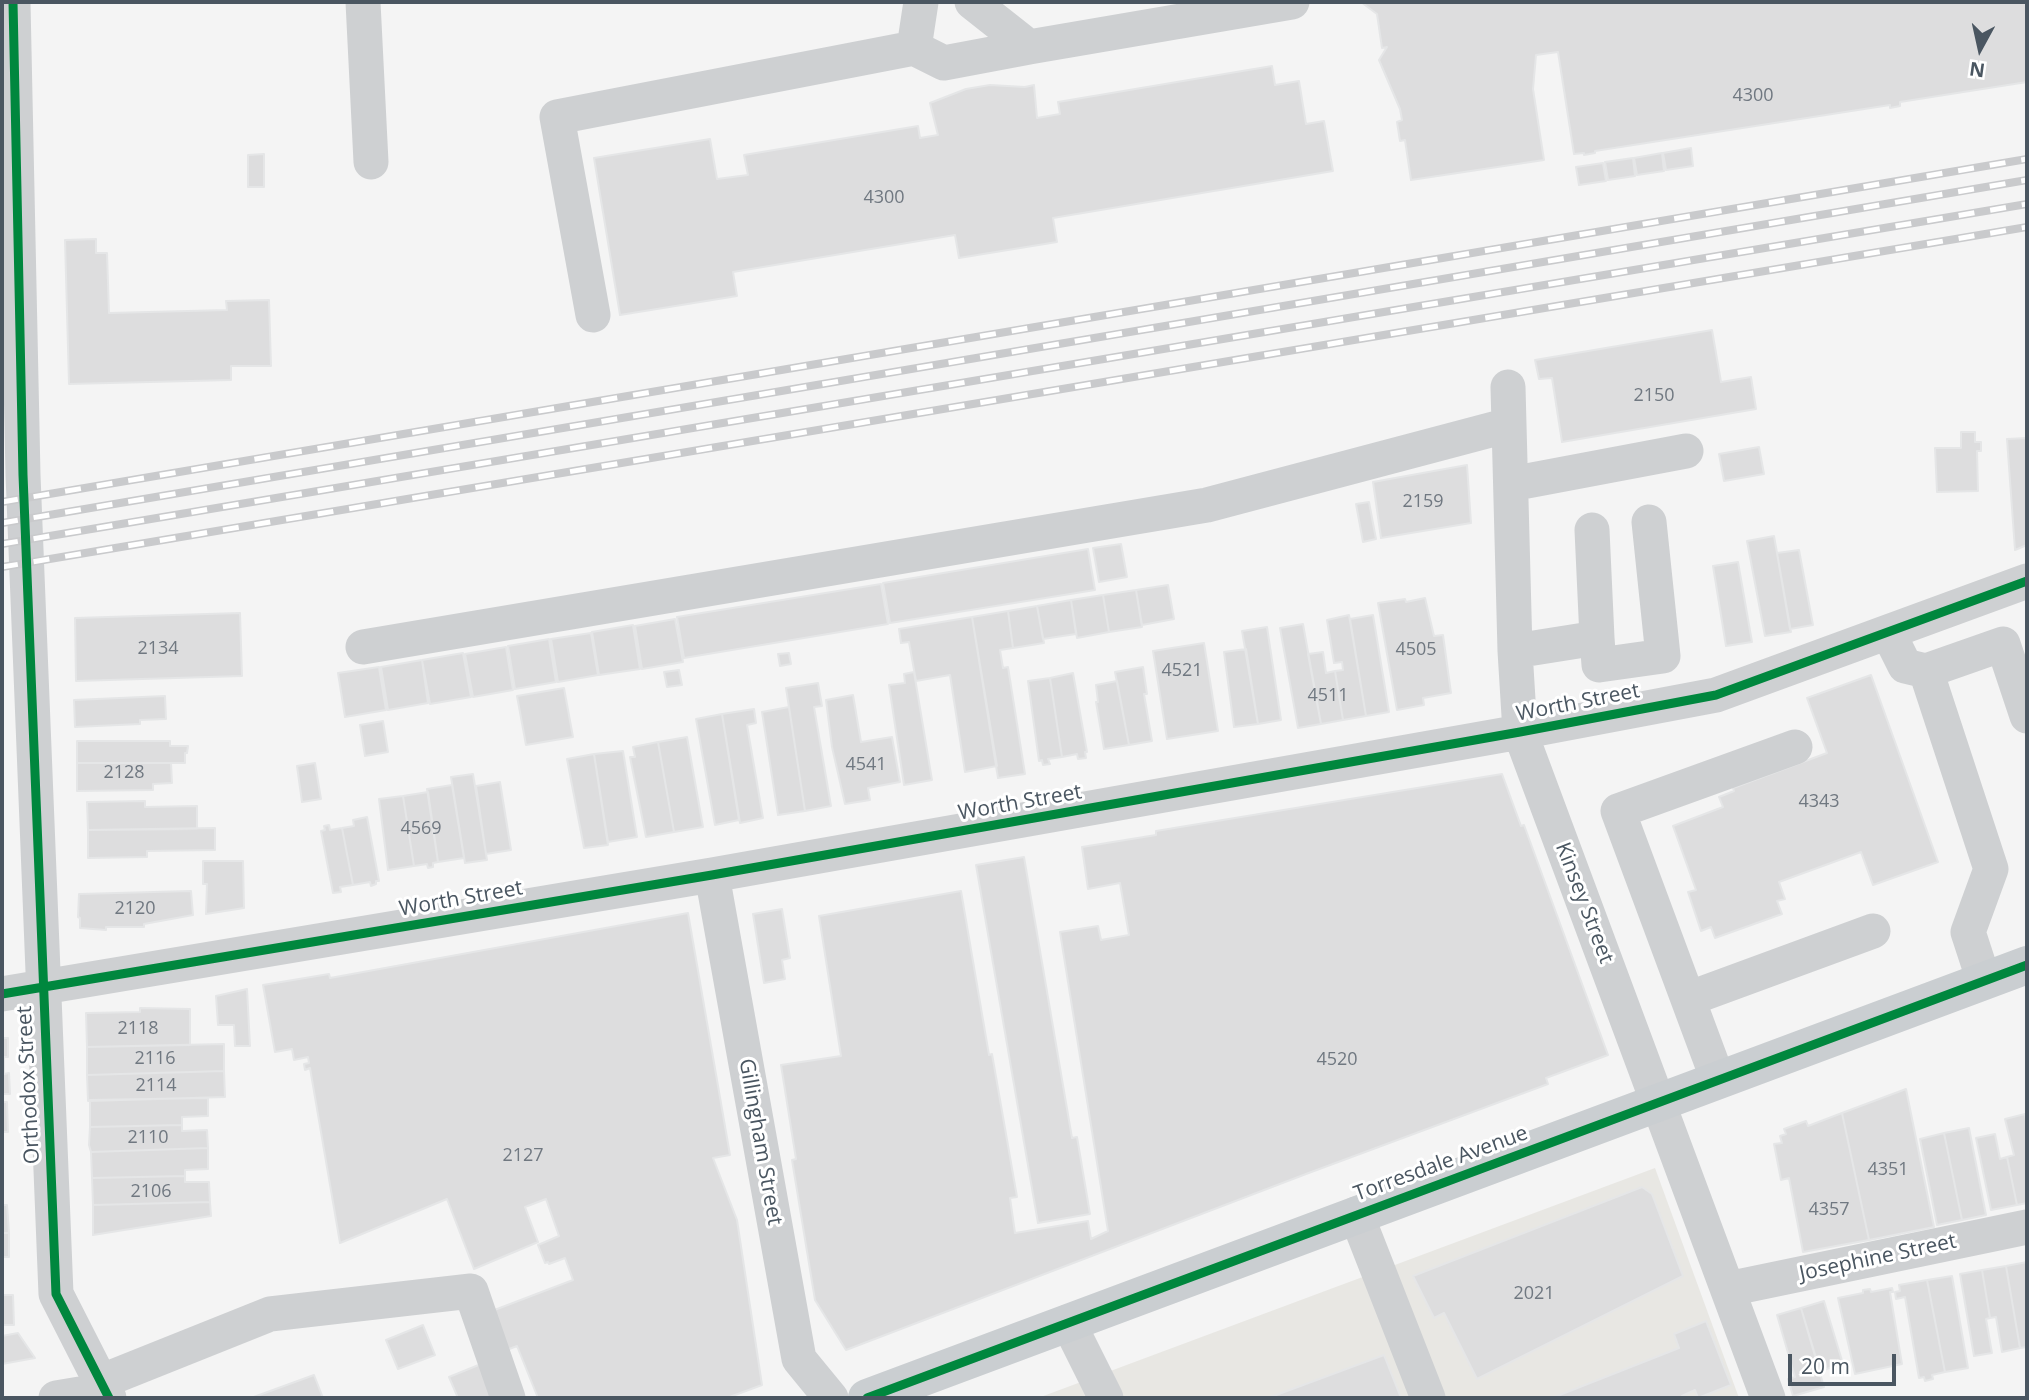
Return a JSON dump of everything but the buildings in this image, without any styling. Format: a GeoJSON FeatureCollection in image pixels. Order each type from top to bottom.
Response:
{"type":"FeatureCollection","features":[{"type":"Feature","properties":{"kind":"main road","name":"Torresdale Avenue"},"geometry":{"type":"LineString","coordinates":[[867,1398],[2027,965]]}},
{"type":"Feature","properties":{"kind":"street","name":"Orthodox Street"},"geometry":{"type":"LineString","coordinates":[[13,2],[9,194],[23,475],[15,594],[43,987],[56,1294],[105,1390]]}},
{"type":"Feature","properties":{"kind":"street"},"geometry":{"type":"LineString","coordinates":[[363,2],[371,162]]}},
{"type":"Feature","properties":{"kind":"street"},"geometry":{"type":"LineString","coordinates":[[914,48],[921,2]]}},
{"type":"Feature","properties":{"kind":"street"},"geometry":{"type":"LineString","coordinates":[[972,2],[1029,47]]}},
{"type":"Feature","properties":{"kind":"street"},"geometry":{"type":"LineString","coordinates":[[593,315],[557,117],[914,48],[944,63],[1292,2]]}},
{"type":"Feature","properties":{"kind":"street","name":"Kinsey Street"},"geometry":{"type":"LineString","coordinates":[[1508,387],[1520,732],[1768,1398]]}},
{"type":"Feature","properties":{"kind":"street"},"geometry":{"type":"LineString","coordinates":[[363,647],[1207,505],[1509,425]]}},
{"type":"Feature","properties":{"kind":"street"},"geometry":{"type":"LineString","coordinates":[[1511,484],[1686,452]]}},
{"type":"Feature","properties":{"kind":"street"},"geometry":{"type":"LineString","coordinates":[[1592,530],[1599,665],[1663,656],[1649,522]]}},
{"type":"Feature","properties":{"kind":"street","name":"Worth Street"},"geometry":{"type":"LineString","coordinates":[[2,994],[712,875],[1716,695],[2027,581]]}},
{"type":"Feature","properties":{"kind":"street"},"geometry":{"type":"LineString","coordinates":[[1888,632],[1905,666],[1926,671],[2003,644],[2027,716]]}},
{"type":"Feature","properties":{"kind":"street"},"geometry":{"type":"LineString","coordinates":[[1516,651],[1597,638]]}},
{"type":"Feature","properties":{"kind":"street"},"geometry":{"type":"LineString","coordinates":[[1926,671],[1991,869],[1968,932],[1983,981]]}},
{"type":"Feature","properties":{"kind":"street"},"geometry":{"type":"LineString","coordinates":[[1718,1080],[1618,811],[1795,747]]}},
{"type":"Feature","properties":{"kind":"street","name":"Gillingham Street"},"geometry":{"type":"LineString","coordinates":[[712,875],[799,1359],[831,1398]]}},
{"type":"Feature","properties":{"kind":"street"},"geometry":{"type":"LineString","coordinates":[[1688,999],[1873,931]]}},
{"type":"Feature","properties":{"kind":"street"},"geometry":{"type":"LineString","coordinates":[[1356,1214],[1428,1398]]}},
{"type":"Feature","properties":{"kind":"street","name":"Josephine Street"},"geometry":{"type":"LineString","coordinates":[[1728,1289],[2027,1227]]}},
{"type":"Feature","properties":{"kind":"street"},"geometry":{"type":"LineString","coordinates":[[56,1398],[105,1390],[270,1314],[471,1291],[508,1398]]}},
{"type":"Feature","properties":{"kind":"street"},"geometry":{"type":"LineString","coordinates":[[1068,1322],[1106,1398]]}},
{"type":"Feature","properties":{"kind":"shaded area"},"geometry":{"type":"Polygon","coordinates":[[[1655,1168],[1739,1398],[1038,1398],[1655,1168]]]}},
{"type":"Feature","properties":{"kind":"railway"},"geometry":{"type":"LineString","coordinates":[[2,502],[2027,159]]}},
{"type":"Feature","properties":{"kind":"railway"},"geometry":{"type":"LineString","coordinates":[[2,523],[2027,180]]}},
{"type":"Feature","properties":{"kind":"railway"},"geometry":{"type":"LineString","coordinates":[[2,544],[2027,204]]}},
{"type":"Feature","properties":{"kind":"railway"},"geometry":{"type":"LineString","coordinates":[[2,567],[2027,227]]}},
{"type":"Feature","properties":{"kind":"cycle path"},"geometry":{"type":"LineString","coordinates":[[13,2],[23,475],[56,1294],[109,1398]]}},
{"type":"Feature","properties":{"kind":"cycle path"},"geometry":{"type":"LineString","coordinates":[[2,994],[712,875],[1716,695],[2027,581]]}},
{"type":"Feature","properties":{"kind":"cycle path"},"geometry":{"type":"LineString","coordinates":[[867,1398],[2027,965]]}}]}
